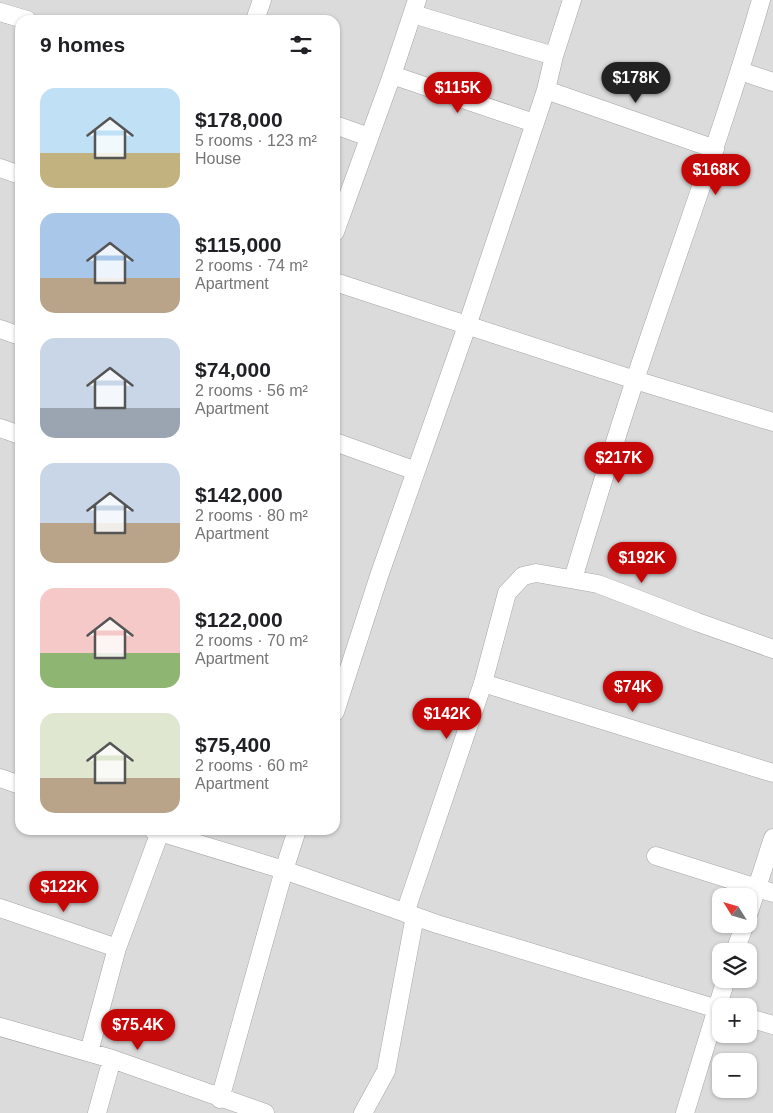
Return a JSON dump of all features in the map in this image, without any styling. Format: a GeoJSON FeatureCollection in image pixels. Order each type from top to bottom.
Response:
{"type":"FeatureCollection","features":[{"type":"Feature","properties":{"kind":"street"},"geometry":{"type":"LineString","coordinates":[[257,15],[262,0]]}},
{"type":"Feature","properties":{"kind":"street"},"geometry":{"type":"LineString","coordinates":[[340,697],[379,576],[467,326],[546,90],[554,56],[572,0]]}},
{"type":"Feature","properties":{"kind":"street"},"geometry":{"type":"LineString","coordinates":[[572,579],[635,380],[715,149],[761,0]]}},
{"type":"Feature","properties":{"kind":"street"},"geometry":{"type":"LineString","coordinates":[[340,218],[415,7],[554,56]]}},
{"type":"Feature","properties":{"kind":"street"},"geometry":{"type":"LineString","coordinates":[[0,12],[15,17]]}},
{"type":"Feature","properties":{"kind":"street"},"geometry":{"type":"LineString","coordinates":[[740,71],[773,82]]}},
{"type":"Feature","properties":{"kind":"street"},"geometry":{"type":"LineString","coordinates":[[392,75],[534,123]]}},
{"type":"Feature","properties":{"kind":"street"},"geometry":{"type":"LineString","coordinates":[[546,90],[715,149]]}},
{"type":"Feature","properties":{"kind":"street"},"geometry":{"type":"LineString","coordinates":[[340,127],[369,137]]}},
{"type":"Feature","properties":{"kind":"street"},"geometry":{"type":"LineString","coordinates":[[0,168],[15,173]]}},
{"type":"Feature","properties":{"kind":"street"},"geometry":{"type":"LineString","coordinates":[[340,284],[635,380],[773,422]]}},
{"type":"Feature","properties":{"kind":"street"},"geometry":{"type":"LineString","coordinates":[[0,428],[15,433]]}},
{"type":"Feature","properties":{"kind":"street"},"geometry":{"type":"LineString","coordinates":[[340,444],[416,471]]}},
{"type":"Feature","properties":{"kind":"street"},"geometry":{"type":"LineString","coordinates":[[363,1113],[386,1071],[410,915],[483,683],[507,593],[523,576],[536,573],[598,584],[773,649]]}},
{"type":"Feature","properties":{"kind":"street"},"geometry":{"type":"LineString","coordinates":[[483,683],[773,773]]}},
{"type":"Feature","properties":{"kind":"street"},"geometry":{"type":"LineString","coordinates":[[0,778],[15,783]]}},
{"type":"Feature","properties":{"kind":"street"},"geometry":{"type":"LineString","coordinates":[[89,1052],[117,948],[156,835]]}},
{"type":"Feature","properties":{"kind":"street"},"geometry":{"type":"LineString","coordinates":[[170,835],[284,870],[410,915],[712,1008]]}},
{"type":"Feature","properties":{"kind":"street"},"geometry":{"type":"LineString","coordinates":[[220,1099],[295,835]]}},
{"type":"Feature","properties":{"kind":"street"},"geometry":{"type":"LineString","coordinates":[[656,856],[765,891],[773,838]]}},
{"type":"Feature","properties":{"kind":"street"},"geometry":{"type":"LineString","coordinates":[[0,908],[117,948]]}},
{"type":"Feature","properties":{"kind":"street"},"geometry":{"type":"LineString","coordinates":[[757,1020],[773,1025]]}},
{"type":"Feature","properties":{"kind":"street"},"geometry":{"type":"LineString","coordinates":[[0,1027],[112,1059],[220,1099],[264,1113]]}},
{"type":"Feature","properties":{"kind":"street"},"geometry":{"type":"LineString","coordinates":[[684,1113],[712,1028]]}},
{"type":"Feature","properties":{"kind":"street"},"geometry":{"type":"LineString","coordinates":[[97,1113],[112,1059]]}},
{"type":"Feature","properties":{"kind":"shaded area"},"geometry":{"type":"Polygon","coordinates":[[[0,0],[773,0],[773,1113],[0,1113],[0,0]]]}}]}
